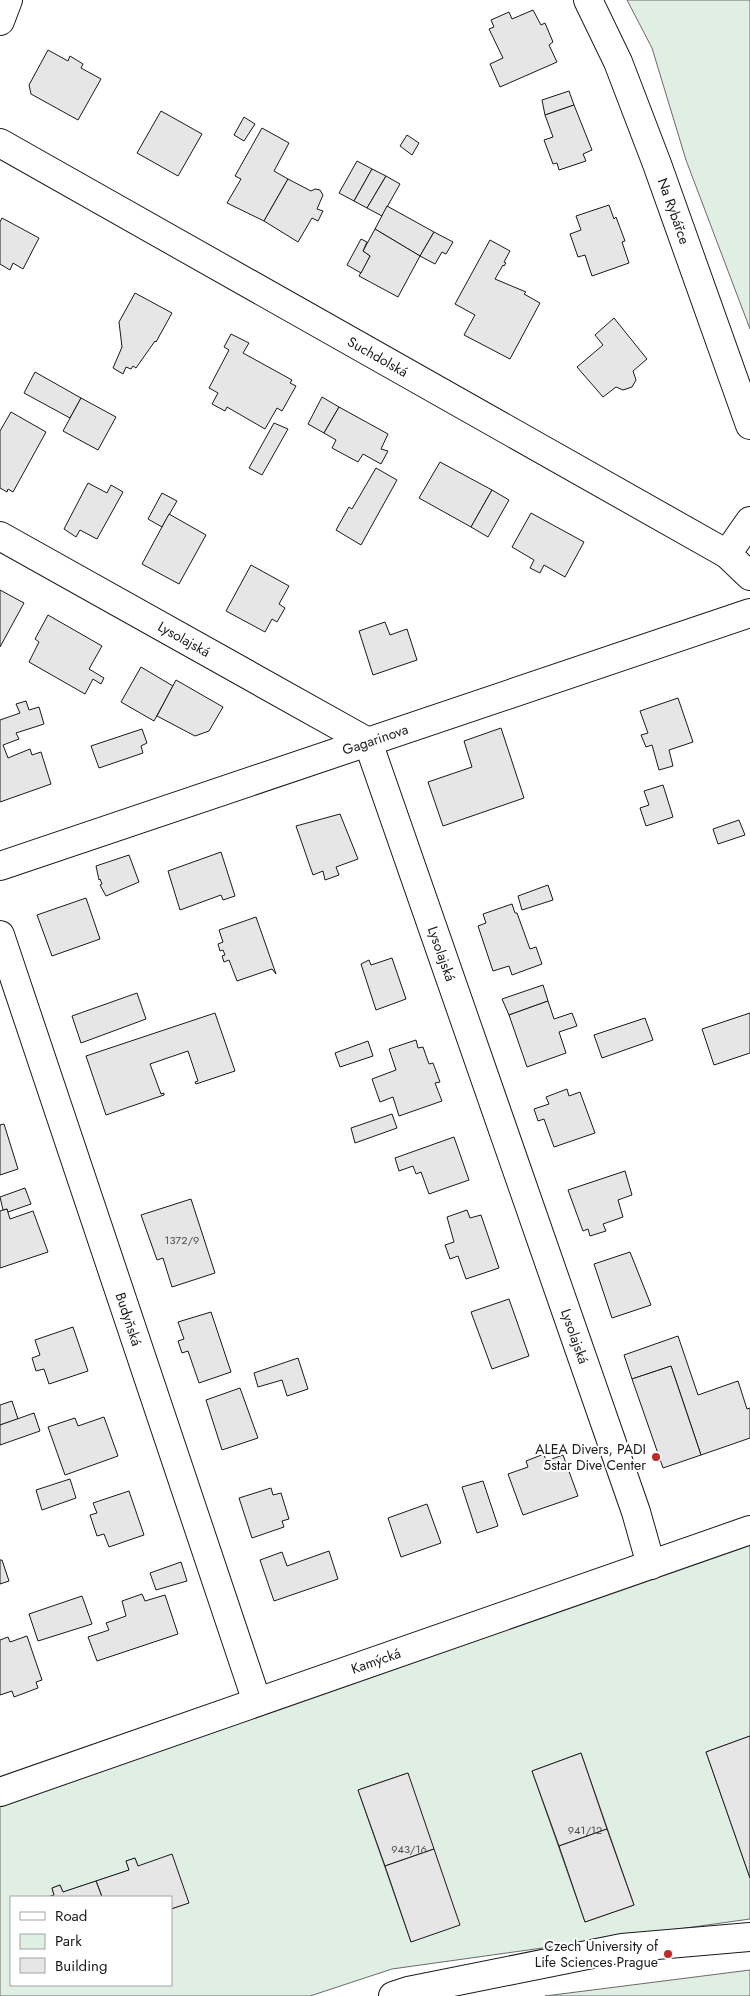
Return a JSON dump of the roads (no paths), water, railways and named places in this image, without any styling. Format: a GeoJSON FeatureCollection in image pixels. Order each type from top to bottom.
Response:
{"type":"FeatureCollection","features":[{"type":"Feature","properties":{"kind":"street"},"geometry":{"type":"LineString","coordinates":[[0,21],[8,0]]}},
{"type":"Feature","properties":{"kind":"street","name":"Na Rybářce"},"geometry":{"type":"LineString","coordinates":[[588,0],[618,62],[657,164],[750,425]]}},
{"type":"Feature","properties":{"kind":"street","name":"Suchdolská"},"geometry":{"type":"LineString","coordinates":[[0,143],[727,554],[750,576]]}},
{"type":"Feature","properties":{"kind":"street"},"geometry":{"type":"LineString","coordinates":[[727,554],[750,521]]}},
{"type":"Feature","properties":{"kind":"street","name":"Lysolajská"},"geometry":{"type":"LineString","coordinates":[[0,536],[368,742],[632,1503],[651,1565]]}},
{"type":"Feature","properties":{"kind":"street","name":"Gagarinova"},"geometry":{"type":"LineString","coordinates":[[0,866],[750,613]]}},
{"type":"Feature","properties":{"kind":"street","name":"Budyňská"},"geometry":{"type":"LineString","coordinates":[[0,935],[257,1702]]}},
{"type":"Feature","properties":{"kind":"street","name":"Kamýcká"},"geometry":{"type":"LineString","coordinates":[[0,1792],[750,1530]]}},
{"type":"Feature","properties":{"kind":"street"},"geometry":{"type":"LineString","coordinates":[[394,1996],[622,1948],[750,1938]]}},
{"type":"Feature","properties":{"kind":"place","name":"ALEA Divers, PADI 5star Dive Center"},"geometry":{"type":"Point","coordinates":[656,1457]}},
{"type":"Feature","properties":{"kind":"place","name":"Czech University of Life Sciences Prague"},"geometry":{"type":"Point","coordinates":[668,1954]}}]}
